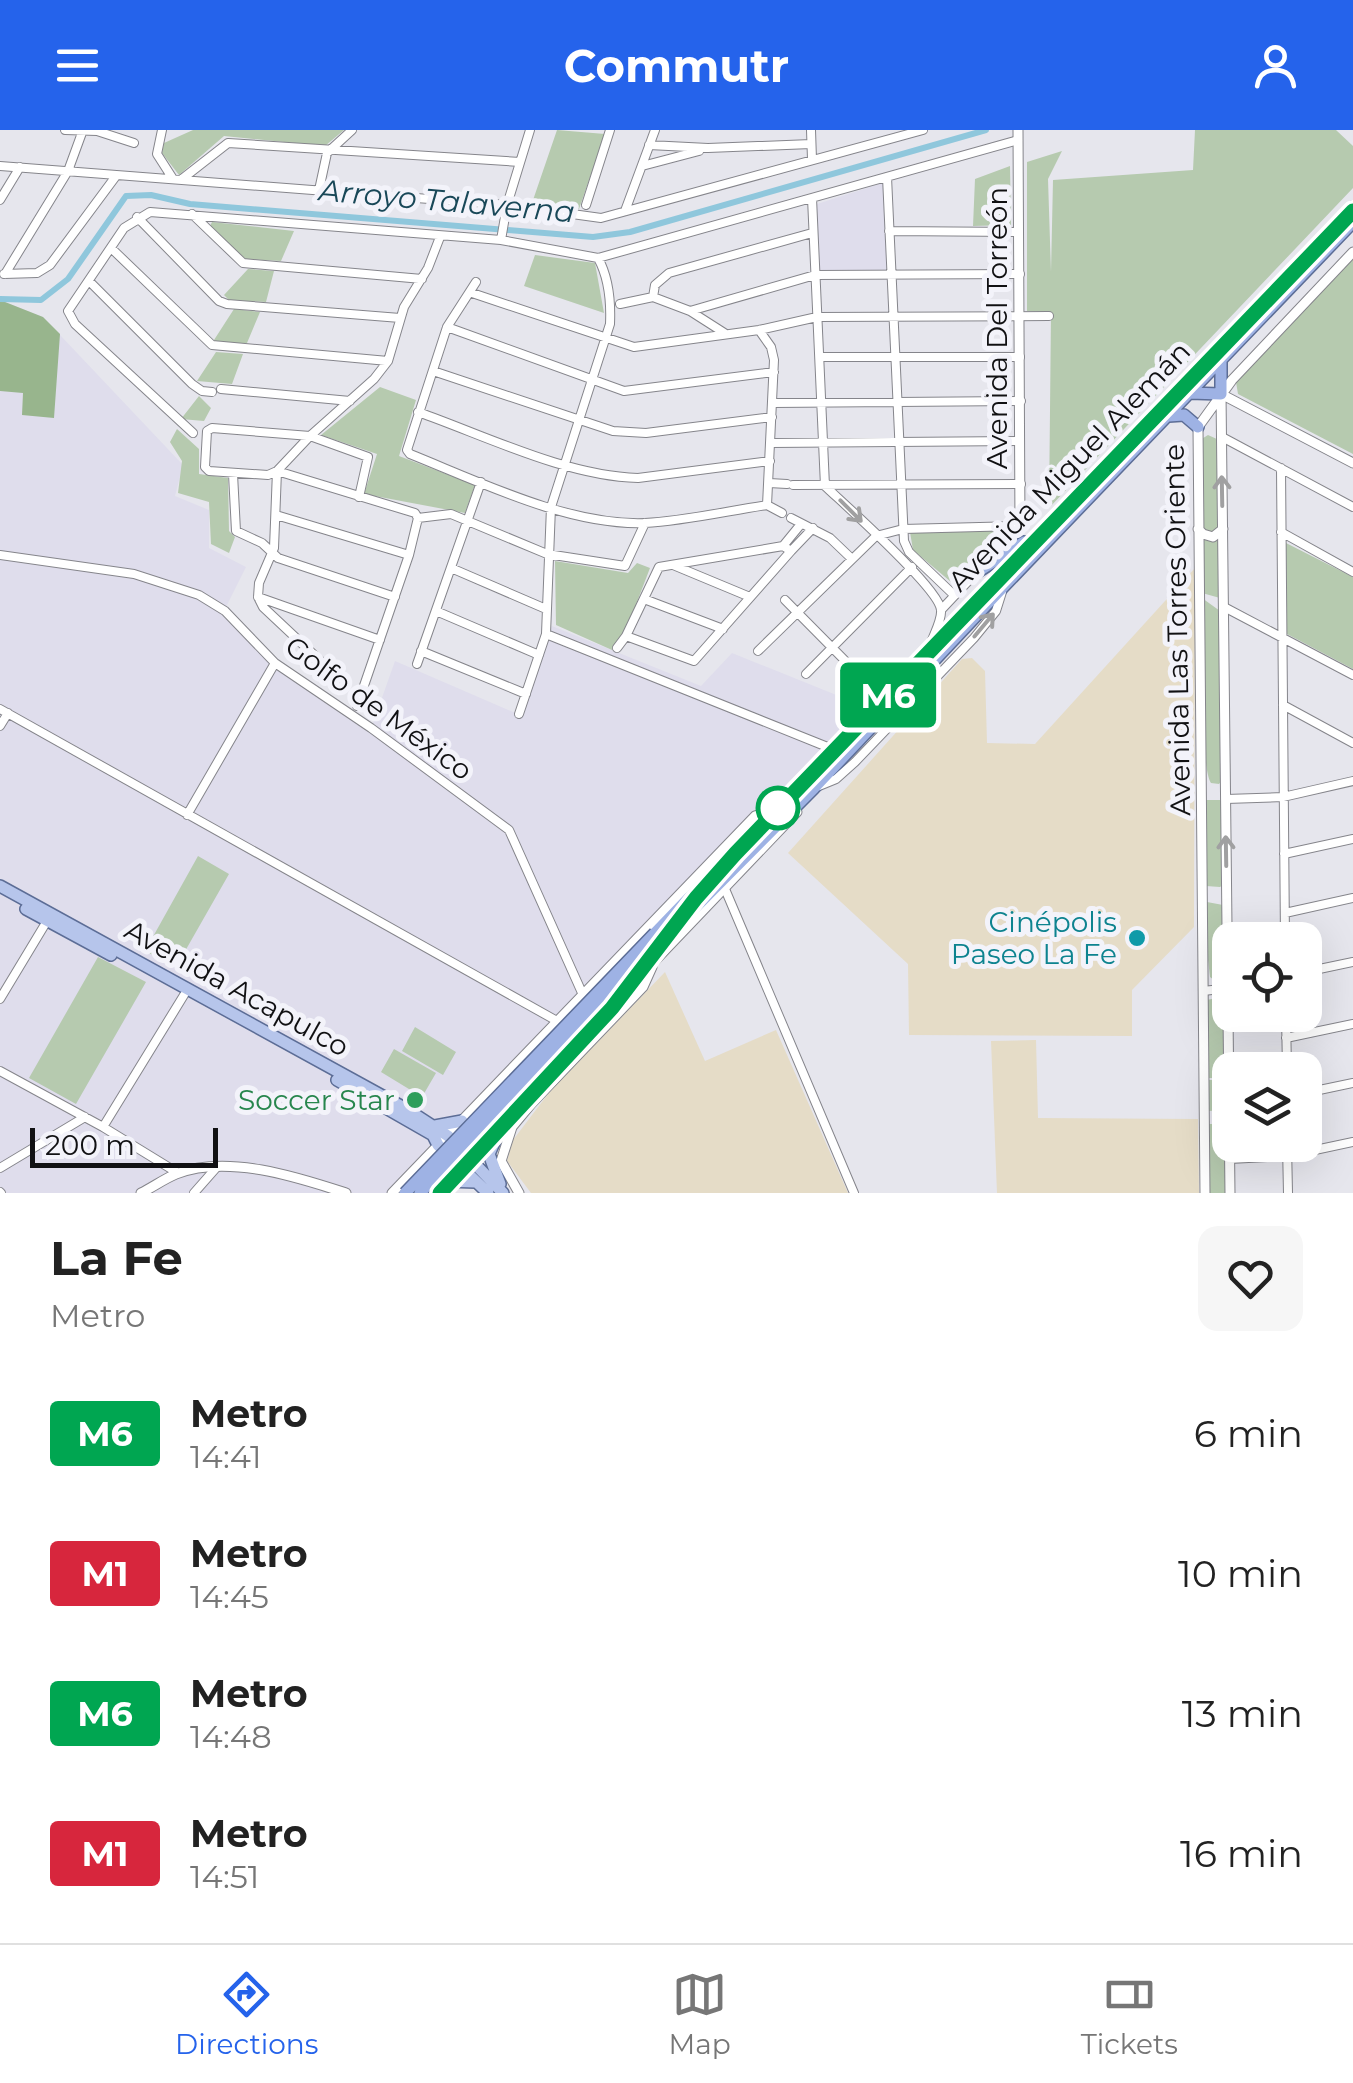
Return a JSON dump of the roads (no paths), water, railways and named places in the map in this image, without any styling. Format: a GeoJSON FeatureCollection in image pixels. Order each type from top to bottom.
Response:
{"type":"FeatureCollection","features":[{"type":"Feature","properties":{"kind":"highway","name":"Avenida Miguel Alemán"},"geometry":{"type":"LineString","coordinates":[[420,1193],[830,748],[1353,207]]}},
{"type":"Feature","properties":{"kind":"highway","name":"Avenida Miguel Alemán"},"geometry":{"type":"LineString","coordinates":[[405,1193],[659,937],[809,793],[1353,222]]}},
{"type":"Feature","properties":{"kind":"highway"},"geometry":{"type":"LineString","coordinates":[[1190,393],[1221,394],[1221,362]]}},
{"type":"Feature","properties":{"kind":"highway"},"geometry":{"type":"LineString","coordinates":[[1165,418],[1184,415],[1198,434]]}},
{"type":"Feature","properties":{"kind":"highway"},"geometry":{"type":"LineString","coordinates":[[978,571],[1040,532]]}},
{"type":"Feature","properties":{"kind":"highway"},"geometry":{"type":"LineString","coordinates":[[912,683],[934,678]]}},
{"type":"Feature","properties":{"kind":"main road","name":"Avenida Acapulco"},"geometry":{"type":"LineString","coordinates":[[0,886],[435,1126],[443,1141]]}},
{"type":"Feature","properties":{"kind":"main road","name":"Avenida Acapulco"},"geometry":{"type":"LineString","coordinates":[[0,895],[392,1109],[443,1141]]}},
{"type":"Feature","properties":{"kind":"main road"},"geometry":{"type":"LineString","coordinates":[[503,1193],[489,1154],[506,1116]]}},
{"type":"Feature","properties":{"kind":"main road"},"geometry":{"type":"LineString","coordinates":[[435,1126],[462,1121]]}},
{"type":"Feature","properties":{"kind":"main road"},"geometry":{"type":"LineString","coordinates":[[443,1141],[503,1193]]}},
{"type":"Feature","properties":{"kind":"main road"},"geometry":{"type":"LineString","coordinates":[[464,1161],[488,1193]]}},
{"type":"Feature","properties":{"kind":"main road"},"geometry":{"type":"LineString","coordinates":[[439,1186],[459,1179],[477,1182]]}},
{"type":"Feature","properties":{"kind":"street"},"geometry":{"type":"LineString","coordinates":[[65,130],[97,131],[134,143]]}},
{"type":"Feature","properties":{"kind":"street"},"geometry":{"type":"LineString","coordinates":[[2,274],[68,171],[83,130]]}},
{"type":"Feature","properties":{"kind":"street"},"geometry":{"type":"LineString","coordinates":[[162,130],[157,154],[177,179]]}},
{"type":"Feature","properties":{"kind":"street"},"geometry":{"type":"LineString","coordinates":[[319,190],[329,148],[352,130]]}},
{"type":"Feature","properties":{"kind":"street"},"geometry":{"type":"LineString","coordinates":[[502,237],[530,130]]}},
{"type":"Feature","properties":{"kind":"street"},"geometry":{"type":"LineString","coordinates":[[586,205],[610,130]]}},
{"type":"Feature","properties":{"kind":"street"},"geometry":{"type":"LineString","coordinates":[[625,212],[655,130]]}},
{"type":"Feature","properties":{"kind":"street"},"geometry":{"type":"LineString","coordinates":[[811,130],[812,159]]}},
{"type":"Feature","properties":{"kind":"street"},"geometry":{"type":"LineString","coordinates":[[0,166],[319,190],[600,218],[886,135],[922,130]]}},
{"type":"Feature","properties":{"kind":"street"},"geometry":{"type":"LineString","coordinates":[[193,433],[76,324],[68,312],[124,228],[137,217],[160,210],[440,237],[502,237],[598,258],[887,177],[1018,134]]}},
{"type":"Feature","properties":{"kind":"street","name":"Avenida Del Torreón"},"geometry":{"type":"LineString","coordinates":[[1018,134],[1020,526]]}},
{"type":"Feature","properties":{"kind":"street"},"geometry":{"type":"LineString","coordinates":[[177,179],[228,143],[520,162]]}},
{"type":"Feature","properties":{"kind":"street"},"geometry":{"type":"LineString","coordinates":[[144,144],[156,147]]}},
{"type":"Feature","properties":{"kind":"street"},"geometry":{"type":"LineString","coordinates":[[649,144],[708,148],[811,144]]}},
{"type":"Feature","properties":{"kind":"street"},"geometry":{"type":"LineString","coordinates":[[642,166],[708,148]]}},
{"type":"Feature","properties":{"kind":"street"},"geometry":{"type":"LineString","coordinates":[[0,200],[20,168]]}},
{"type":"Feature","properties":{"kind":"street"},"geometry":{"type":"LineString","coordinates":[[2,274],[37,272],[50,265],[116,176]]}},
{"type":"Feature","properties":{"kind":"street"},"geometry":{"type":"LineString","coordinates":[[887,177],[905,546],[941,610]]}},
{"type":"Feature","properties":{"kind":"street"},"geometry":{"type":"LineString","coordinates":[[812,198],[826,486],[876,536],[954,595]]}},
{"type":"Feature","properties":{"kind":"street"},"geometry":{"type":"LineString","coordinates":[[192,214],[243,263],[422,279]]}},
{"type":"Feature","properties":{"kind":"street"},"geometry":{"type":"LineString","coordinates":[[137,217],[219,301],[400,318]]}},
{"type":"Feature","properties":{"kind":"street"},"geometry":{"type":"LineString","coordinates":[[889,231],[1018,232]]}},
{"type":"Feature","properties":{"kind":"street"},"geometry":{"type":"LineString","coordinates":[[654,297],[655,285],[670,273],[812,233]]}},
{"type":"Feature","properties":{"kind":"street"},"geometry":{"type":"LineString","coordinates":[[358,497],[368,458],[310,436],[212,428],[207,431],[206,469],[268,475],[278,471],[310,436],[388,362],[400,318],[440,237]]}},
{"type":"Feature","properties":{"kind":"street"},"geometry":{"type":"LineString","coordinates":[[112,248],[212,345],[388,362]]}},
{"type":"Feature","properties":{"kind":"street"},"geometry":{"type":"LineString","coordinates":[[1353,252],[1221,394],[1353,464]]}},
{"type":"Feature","properties":{"kind":"street"},"geometry":{"type":"LineString","coordinates":[[519,714],[546,634],[551,507],[607,339],[610,306],[598,258]]}},
{"type":"Feature","properties":{"kind":"street"},"geometry":{"type":"LineString","coordinates":[[690,311],[815,276],[1020,274]]}},
{"type":"Feature","properties":{"kind":"street"},"geometry":{"type":"LineString","coordinates":[[89,281],[202,392],[350,400]]}},
{"type":"Feature","properties":{"kind":"street"},"geometry":{"type":"LineString","coordinates":[[476,282],[447,327],[408,453],[551,507],[594,518],[644,523],[767,505],[830,538],[852,559]]}},
{"type":"Feature","properties":{"kind":"street"},"geometry":{"type":"LineString","coordinates":[[472,293],[640,347],[759,330],[817,317],[1049,316]]}},
{"type":"Feature","properties":{"kind":"street"},"geometry":{"type":"LineString","coordinates":[[620,304],[654,297],[690,311],[726,334]]}},
{"type":"Feature","properties":{"kind":"street"},"geometry":{"type":"LineString","coordinates":[[447,327],[593,381],[634,391],[774,372]]}},
{"type":"Feature","properties":{"kind":"street"},"geometry":{"type":"LineString","coordinates":[[759,330],[771,347],[774,372],[767,505]]}},
{"type":"Feature","properties":{"kind":"street"},"geometry":{"type":"LineString","coordinates":[[820,357],[1020,356]]}},
{"type":"Feature","properties":{"kind":"street"},"geometry":{"type":"LineString","coordinates":[[433,371],[613,431],[646,433],[772,417]]}},
{"type":"Feature","properties":{"kind":"street","name":"Avenida Las Torres Oriente"},"geometry":{"type":"LineString","coordinates":[[1205,1193],[1198,434],[1221,394]]}},
{"type":"Feature","properties":{"kind":"street","name":"Avenida Las Torres Oriente"},"geometry":{"type":"LineString","coordinates":[[1221,394],[1228,922]]}},
{"type":"Feature","properties":{"kind":"street"},"geometry":{"type":"LineString","coordinates":[[773,403],[1021,401]]}},
{"type":"Feature","properties":{"kind":"street"},"geometry":{"type":"LineString","coordinates":[[418,412],[604,475],[638,478],[770,461]]}},
{"type":"Feature","properties":{"kind":"street"},"geometry":{"type":"LineString","coordinates":[[1198,434],[1222,437],[1353,507]]}},
{"type":"Feature","properties":{"kind":"street"},"geometry":{"type":"LineString","coordinates":[[771,443],[1020,441]]}},
{"type":"Feature","properties":{"kind":"street"},"geometry":{"type":"LineString","coordinates":[[1280,468],[1285,922]]}},
{"type":"Feature","properties":{"kind":"street"},"geometry":{"type":"LineString","coordinates":[[278,471],[415,513],[418,518],[357,706]]}},
{"type":"Feature","properties":{"kind":"street"},"geometry":{"type":"LineString","coordinates":[[278,471],[272,554],[259,583],[258,597],[263,607],[329,669]]}},
{"type":"Feature","properties":{"kind":"street"},"geometry":{"type":"LineString","coordinates":[[234,474],[236,531],[264,545],[272,554],[395,598]]}},
{"type":"Feature","properties":{"kind":"street"},"geometry":{"type":"LineString","coordinates":[[417,664],[481,482]]}},
{"type":"Feature","properties":{"kind":"street"},"geometry":{"type":"LineString","coordinates":[[768,483],[1021,484]]}},
{"type":"Feature","properties":{"kind":"street"},"geometry":{"type":"LineString","coordinates":[[418,518],[445,513],[547,554],[625,566],[644,523]]}},
{"type":"Feature","properties":{"kind":"street"},"geometry":{"type":"LineString","coordinates":[[276,515],[409,555]]}},
{"type":"Feature","properties":{"kind":"street"},"geometry":{"type":"LineString","coordinates":[[626,636],[691,661],[698,658],[787,549],[801,524]]}},
{"type":"Feature","properties":{"kind":"street"},"geometry":{"type":"LineString","coordinates":[[758,652],[876,536],[903,529],[1020,526]]}},
{"type":"Feature","properties":{"kind":"street"},"geometry":{"type":"LineString","coordinates":[[930,647],[941,610],[1020,526]]}},
{"type":"Feature","properties":{"kind":"street"},"geometry":{"type":"LineString","coordinates":[[617,648],[658,566],[787,549],[813,528]]}},
{"type":"Feature","properties":{"kind":"street"},"geometry":{"type":"LineString","coordinates":[[1198,528],[1213,536],[1223,529]]}},
{"type":"Feature","properties":{"kind":"street"},"geometry":{"type":"LineString","coordinates":[[1281,532],[1353,572]]}},
{"type":"Feature","properties":{"kind":"street","name":"Golfo de México"},"geometry":{"type":"LineString","coordinates":[[0,555],[134,574],[200,595],[226,611],[275,663],[509,830],[583,994]]}},
{"type":"Feature","properties":{"kind":"street"},"geometry":{"type":"LineString","coordinates":[[669,563],[750,597]]}},
{"type":"Feature","properties":{"kind":"street"},"geometry":{"type":"LineString","coordinates":[[806,674],[914,565]]}},
{"type":"Feature","properties":{"kind":"street"},"geometry":{"type":"LineString","coordinates":[[451,568],[546,609]]}},
{"type":"Feature","properties":{"kind":"street"},"geometry":{"type":"LineString","coordinates":[[519,1193],[502,1167],[502,1150],[512,1128],[553,1074],[795,815],[809,793],[836,779],[854,762],[996,611],[1004,585]]}},
{"type":"Feature","properties":{"kind":"street"},"geometry":{"type":"LineString","coordinates":[[258,597],[380,640]]}},
{"type":"Feature","properties":{"kind":"street"},"geometry":{"type":"LineString","coordinates":[[644,599],[723,629]]}},
{"type":"Feature","properties":{"kind":"street"},"geometry":{"type":"LineString","coordinates":[[784,600],[881,697]]}},
{"type":"Feature","properties":{"kind":"street"},"geometry":{"type":"LineString","coordinates":[[1224,606],[1353,675]]}},
{"type":"Feature","properties":{"kind":"street"},"geometry":{"type":"LineString","coordinates":[[436,610],[539,655]]}},
{"type":"Feature","properties":{"kind":"street"},"geometry":{"type":"LineString","coordinates":[[546,634],[830,748]]}},
{"type":"Feature","properties":{"kind":"street"},"geometry":{"type":"LineString","coordinates":[[421,651],[526,694]]}},
{"type":"Feature","properties":{"kind":"street"},"geometry":{"type":"LineString","coordinates":[[187,816],[275,663]]}},
{"type":"Feature","properties":{"kind":"street"},"geometry":{"type":"LineString","coordinates":[[1283,704],[1353,742]]}},
{"type":"Feature","properties":{"kind":"street"},"geometry":{"type":"LineString","coordinates":[[0,726],[4,711],[557,1022]]}},
{"type":"Feature","properties":{"kind":"street"},"geometry":{"type":"LineString","coordinates":[[1201,779],[1210,789],[1226,785]]}},
{"type":"Feature","properties":{"kind":"street"},"geometry":{"type":"LineString","coordinates":[[1201,802],[1212,797],[1284,797],[1353,781]]}},
{"type":"Feature","properties":{"kind":"street"},"geometry":{"type":"LineString","coordinates":[[392,1193],[755,816],[773,811]]}},
{"type":"Feature","properties":{"kind":"street"},"geometry":{"type":"LineString","coordinates":[[1284,854],[1353,839]]}},
{"type":"Feature","properties":{"kind":"street"},"geometry":{"type":"LineString","coordinates":[[724,890],[854,1193]]}},
{"type":"Feature","properties":{"kind":"street"},"geometry":{"type":"LineString","coordinates":[[1202,894],[1227,896]]}},
{"type":"Feature","properties":{"kind":"street"},"geometry":{"type":"LineString","coordinates":[[1285,913],[1353,898]]}},
{"type":"Feature","properties":{"kind":"street"},"geometry":{"type":"LineString","coordinates":[[0,999],[47,921]]}},
{"type":"Feature","properties":{"kind":"street"},"geometry":{"type":"LineString","coordinates":[[1322,968],[1353,962]]}},
{"type":"Feature","properties":{"kind":"street"},"geometry":{"type":"LineString","coordinates":[[1203,991],[1212,990]]}},
{"type":"Feature","properties":{"kind":"street"},"geometry":{"type":"LineString","coordinates":[[104,1127],[184,996]]}},
{"type":"Feature","properties":{"kind":"street"},"geometry":{"type":"LineString","coordinates":[[1286,1038],[1353,1024]]}},
{"type":"Feature","properties":{"kind":"street"},"geometry":{"type":"LineString","coordinates":[[1286,1032],[1286,1052]]}},
{"type":"Feature","properties":{"kind":"street"},"geometry":{"type":"LineString","coordinates":[[0,1071],[104,1127],[178,1173]]}},
{"type":"Feature","properties":{"kind":"street"},"geometry":{"type":"LineString","coordinates":[[418,1167],[428,1168],[439,1186],[553,1074]]}},
{"type":"Feature","properties":{"kind":"street"},"geometry":{"type":"LineString","coordinates":[[1322,1089],[1353,1083]]}},
{"type":"Feature","properties":{"kind":"street"},"geometry":{"type":"LineString","coordinates":[[472,1110],[473,1126],[481,1130],[496,1127]]}},
{"type":"Feature","properties":{"kind":"street"},"geometry":{"type":"LineString","coordinates":[[0,1168],[85,1117]]}},
{"type":"Feature","properties":{"kind":"street"},"geometry":{"type":"LineString","coordinates":[[1322,1149],[1353,1142]]}},
{"type":"Feature","properties":{"kind":"street","name":"Avenida Las Torres Oriente"},"geometry":{"type":"LineString","coordinates":[[1230,1162],[1230,1193]]}},
{"type":"Feature","properties":{"kind":"street"},"geometry":{"type":"LineString","coordinates":[[1287,1162],[1288,1193]]}},
{"type":"Feature","properties":{"kind":"street"},"geometry":{"type":"LineString","coordinates":[[194,1193],[216,1168]]}},
{"type":"Feature","properties":{"kind":"street"},"geometry":{"type":"LineString","coordinates":[[141,1193],[178,1173],[216,1168],[273,1171],[346,1193]]}},
{"type":"Feature","properties":{"kind":"waterway","name":"Arroyo Talaverna"},"geometry":{"type":"LineString","coordinates":[[0,299],[41,300],[68,279],[126,196],[151,195],[190,204],[593,237],[630,232],[986,130]]}},
{"type":"Feature","properties":{"kind":"railway"},"geometry":{"type":"LineString","coordinates":[[440,1193],[612,1008],[695,898],[735,854],[1353,211]]}},
{"type":"Feature","properties":{"kind":"metro line","name":"M6"},"geometry":{"type":"LineString","coordinates":[[440,1193],[612,1008],[696,898],[735,854],[1353,211]]}},
{"type":"Feature","properties":{"kind":"place","name":"Cinépolis Paseo La Fe"},"geometry":{"type":"Point","coordinates":[1137,938]}},
{"type":"Feature","properties":{"kind":"place","name":"Soccer Star"},"geometry":{"type":"Point","coordinates":[415,1100]}}]}
